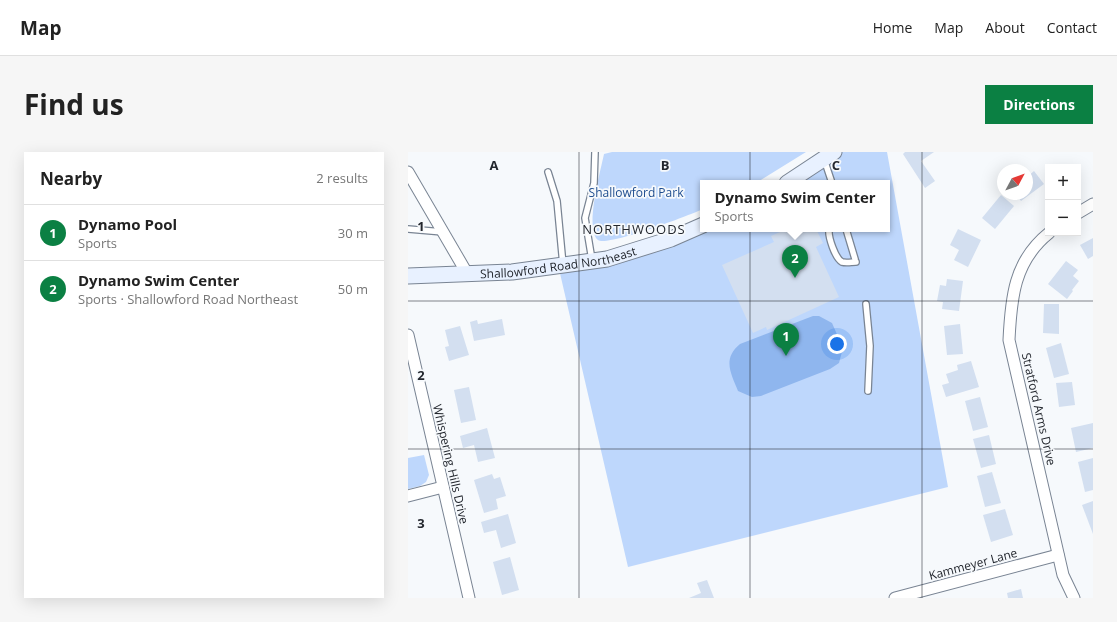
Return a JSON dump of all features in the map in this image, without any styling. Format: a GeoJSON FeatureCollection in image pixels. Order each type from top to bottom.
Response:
{"type":"FeatureCollection","features":[{"type":"Feature","properties":{"kind":"street"},"geometry":{"type":"LineString","coordinates":[[792,180],[829,155]]}},
{"type":"Feature","properties":{"kind":"street"},"geometry":{"type":"LineString","coordinates":[[408,172],[468,275]]}},
{"type":"Feature","properties":{"kind":"street"},"geometry":{"type":"LineString","coordinates":[[1081,211],[1093,204]]}},
{"type":"Feature","properties":{"kind":"street","name":"Shallowford Road Northeast"},"geometry":{"type":"LineString","coordinates":[[408,276],[468,275],[512,272],[607,259],[671,239],[700,226]]}},
{"type":"Feature","properties":{"kind":"street","name":"Stratford Arms Drive"},"geometry":{"type":"LineString","coordinates":[[1046,236],[1031,251],[1020,269],[1010,312],[1009,340],[1063,575],[1074,598]]}},
{"type":"Feature","properties":{"kind":"street","name":"Whispering Hills Drive"},"geometry":{"type":"LineString","coordinates":[[408,335],[470,598]]}},
{"type":"Feature","properties":{"kind":"street"},"geometry":{"type":"LineString","coordinates":[[408,496],[443,487]]}},
{"type":"Feature","properties":{"kind":"street","name":"Kammeyer Lane"},"geometry":{"type":"LineString","coordinates":[[895,598],[1058,555]]}},
{"type":"Feature","properties":{"kind":"lane"},"geometry":{"type":"LineString","coordinates":[[592,261],[585,218],[594,183],[595,152]]}},
{"type":"Feature","properties":{"kind":"lane"},"geometry":{"type":"LineString","coordinates":[[829,155],[832,180]]}},
{"type":"Feature","properties":{"kind":"lane"},"geometry":{"type":"LineString","coordinates":[[548,172],[557,201],[563,265]]}},
{"type":"Feature","properties":{"kind":"lane"},"geometry":{"type":"LineString","coordinates":[[408,229],[443,232]]}},
{"type":"Feature","properties":{"kind":"lane"},"geometry":{"type":"LineString","coordinates":[[829,232],[838,258],[843,262],[855,261],[847,232]]}},
{"type":"Feature","properties":{"kind":"lane"},"geometry":{"type":"LineString","coordinates":[[866,304],[870,346],[868,392]]}},
{"type":"Feature","properties":{"kind":"green space","name":"Shallowford Park"},"geometry":{"type":"Polygon","coordinates":[[[612,152],[806,152],[761,180],[700,180],[700,210],[632,235],[605,241],[598,240],[594,234],[593,224],[593,212],[597,185],[604,154],[612,152]]]}},
{"type":"Feature","properties":{"kind":"green space"},"geometry":{"type":"Polygon","coordinates":[[[828,152],[887,152],[948,487],[628,567],[559,269],[700,230],[700,232],[890,232],[890,180],[789,180],[828,152]]]}},
{"type":"Feature","properties":{"kind":"green space"},"geometry":{"type":"Polygon","coordinates":[[[424,455],[429,475],[426,482],[420,486],[408,489],[408,458],[424,455]]]}},
{"type":"Feature","properties":{"kind":"shaded area"},"geometry":{"type":"Polygon","coordinates":[[[813,316],[819,316],[832,323],[843,348],[839,363],[830,369],[761,396],[752,397],[738,391],[731,372],[730,361],[731,355],[740,344],[813,316]]]}},
{"type":"Feature","properties":{"kind":"building"},"geometry":{"type":"Polygon","coordinates":[[[905,152],[934,152],[921,161],[935,181],[925,188],[903,154],[905,152]]]}},
{"type":"Feature","properties":{"kind":"building"},"geometry":{"type":"Polygon","coordinates":[[[1034,171],[1044,184],[1033,192],[1034,171]]]}},
{"type":"Feature","properties":{"kind":"building"},"geometry":{"type":"Polygon","coordinates":[[[997,200],[1007,200],[1014,206],[995,229],[982,218],[997,200]]]}},
{"type":"Feature","properties":{"kind":"building"},"geometry":{"type":"Polygon","coordinates":[[[958,229],[981,240],[968,267],[954,260],[959,250],[950,245],[958,229]]]}},
{"type":"Feature","properties":{"kind":"building"},"geometry":{"type":"Polygon","coordinates":[[[780,232],[818,232],[823,243],[816,247],[839,297],[767,330],[766,327],[753,333],[722,265],[774,242],[771,236],[780,232]]]}},
{"type":"Feature","properties":{"kind":"building"},"geometry":{"type":"Polygon","coordinates":[[[1093,238],[1093,256],[1088,259],[1080,245],[1093,238]]]}},
{"type":"Feature","properties":{"kind":"building"},"geometry":{"type":"Polygon","coordinates":[[[1066,261],[1078,270],[1073,276],[1079,281],[1067,299],[1048,284],[1066,261]]]}},
{"type":"Feature","properties":{"kind":"building"},"geometry":{"type":"Polygon","coordinates":[[[947,279],[963,281],[959,311],[942,309],[943,302],[937,301],[940,285],[946,286],[947,279]]]}},
{"type":"Feature","properties":{"kind":"building"},"geometry":{"type":"Polygon","coordinates":[[[1044,304],[1059,304],[1059,334],[1043,333],[1044,304]]]}},
{"type":"Feature","properties":{"kind":"building"},"geometry":{"type":"Polygon","coordinates":[[[502,319],[505,335],[474,341],[470,322],[477,320],[478,324],[502,319]]]}},
{"type":"Feature","properties":{"kind":"building"},"geometry":{"type":"Polygon","coordinates":[[[960,324],[963,354],[947,355],[944,326],[960,324]]]}},
{"type":"Feature","properties":{"kind":"building"},"geometry":{"type":"Polygon","coordinates":[[[460,326],[469,355],[449,361],[445,347],[449,346],[445,330],[460,326]]]}},
{"type":"Feature","properties":{"kind":"building"},"geometry":{"type":"Polygon","coordinates":[[[1061,343],[1069,374],[1054,378],[1046,348],[1061,343]]]}},
{"type":"Feature","properties":{"kind":"building"},"geometry":{"type":"Polygon","coordinates":[[[971,361],[979,387],[946,397],[942,385],[949,383],[946,374],[958,370],[957,365],[971,361]]]}},
{"type":"Feature","properties":{"kind":"building"},"geometry":{"type":"Polygon","coordinates":[[[1072,382],[1075,405],[1059,407],[1056,383],[1072,382]]]}},
{"type":"Feature","properties":{"kind":"building"},"geometry":{"type":"Polygon","coordinates":[[[469,387],[476,420],[461,423],[454,390],[469,387]]]}},
{"type":"Feature","properties":{"kind":"building"},"geometry":{"type":"Polygon","coordinates":[[[980,397],[988,427],[973,431],[965,401],[980,397]]]}},
{"type":"Feature","properties":{"kind":"building"},"geometry":{"type":"Polygon","coordinates":[[[1093,423],[1093,448],[1076,452],[1071,428],[1093,423]]]}},
{"type":"Feature","properties":{"kind":"building"},"geometry":{"type":"Polygon","coordinates":[[[487,428],[495,458],[478,462],[474,445],[463,448],[460,436],[487,428]]]}},
{"type":"Feature","properties":{"kind":"building"},"geometry":{"type":"Polygon","coordinates":[[[989,435],[996,464],[981,468],[973,439],[989,435]]]}},
{"type":"Feature","properties":{"kind":"building"},"geometry":{"type":"Polygon","coordinates":[[[1093,458],[1093,490],[1085,492],[1078,462],[1093,458]]]}},
{"type":"Feature","properties":{"kind":"building"},"geometry":{"type":"Polygon","coordinates":[[[992,472],[1001,503],[985,507],[977,476],[992,472]]]}},
{"type":"Feature","properties":{"kind":"building"},"geometry":{"type":"Polygon","coordinates":[[[492,474],[494,479],[500,477],[506,496],[496,499],[498,509],[484,513],[474,480],[492,474]]]}},
{"type":"Feature","properties":{"kind":"building"},"geometry":{"type":"Polygon","coordinates":[[[1093,501],[1093,534],[1082,505],[1093,501]]]}},
{"type":"Feature","properties":{"kind":"building"},"geometry":{"type":"Polygon","coordinates":[[[1005,509],[1013,535],[991,542],[983,515],[1005,509]]]}},
{"type":"Feature","properties":{"kind":"building"},"geometry":{"type":"Polygon","coordinates":[[[508,514],[516,543],[501,548],[496,530],[484,533],[481,522],[508,514]]]}},
{"type":"Feature","properties":{"kind":"building"},"geometry":{"type":"Polygon","coordinates":[[[510,557],[519,590],[502,595],[493,562],[510,557]]]}},
{"type":"Feature","properties":{"kind":"building"},"geometry":{"type":"Polygon","coordinates":[[[707,580],[714,598],[689,598],[701,593],[697,583],[707,580]]]}},
{"type":"Feature","properties":{"kind":"building"},"geometry":{"type":"Polygon","coordinates":[[[1021,589],[1023,598],[1008,598],[1007,593],[1021,589]]]}},
{"type":"Feature","properties":{"kind":"place","name":"Dynamo Swim Center"},"geometry":{"type":"Point","coordinates":[795,278]}},
{"type":"Feature","properties":{"kind":"place","name":"Dynamo Pool"},"geometry":{"type":"Point","coordinates":[786,356]}},
{"type":"Feature","properties":{"kind":"district","name":"NORTHWOODS"},"geometry":{"type":"Point","coordinates":[634,229]}}]}
